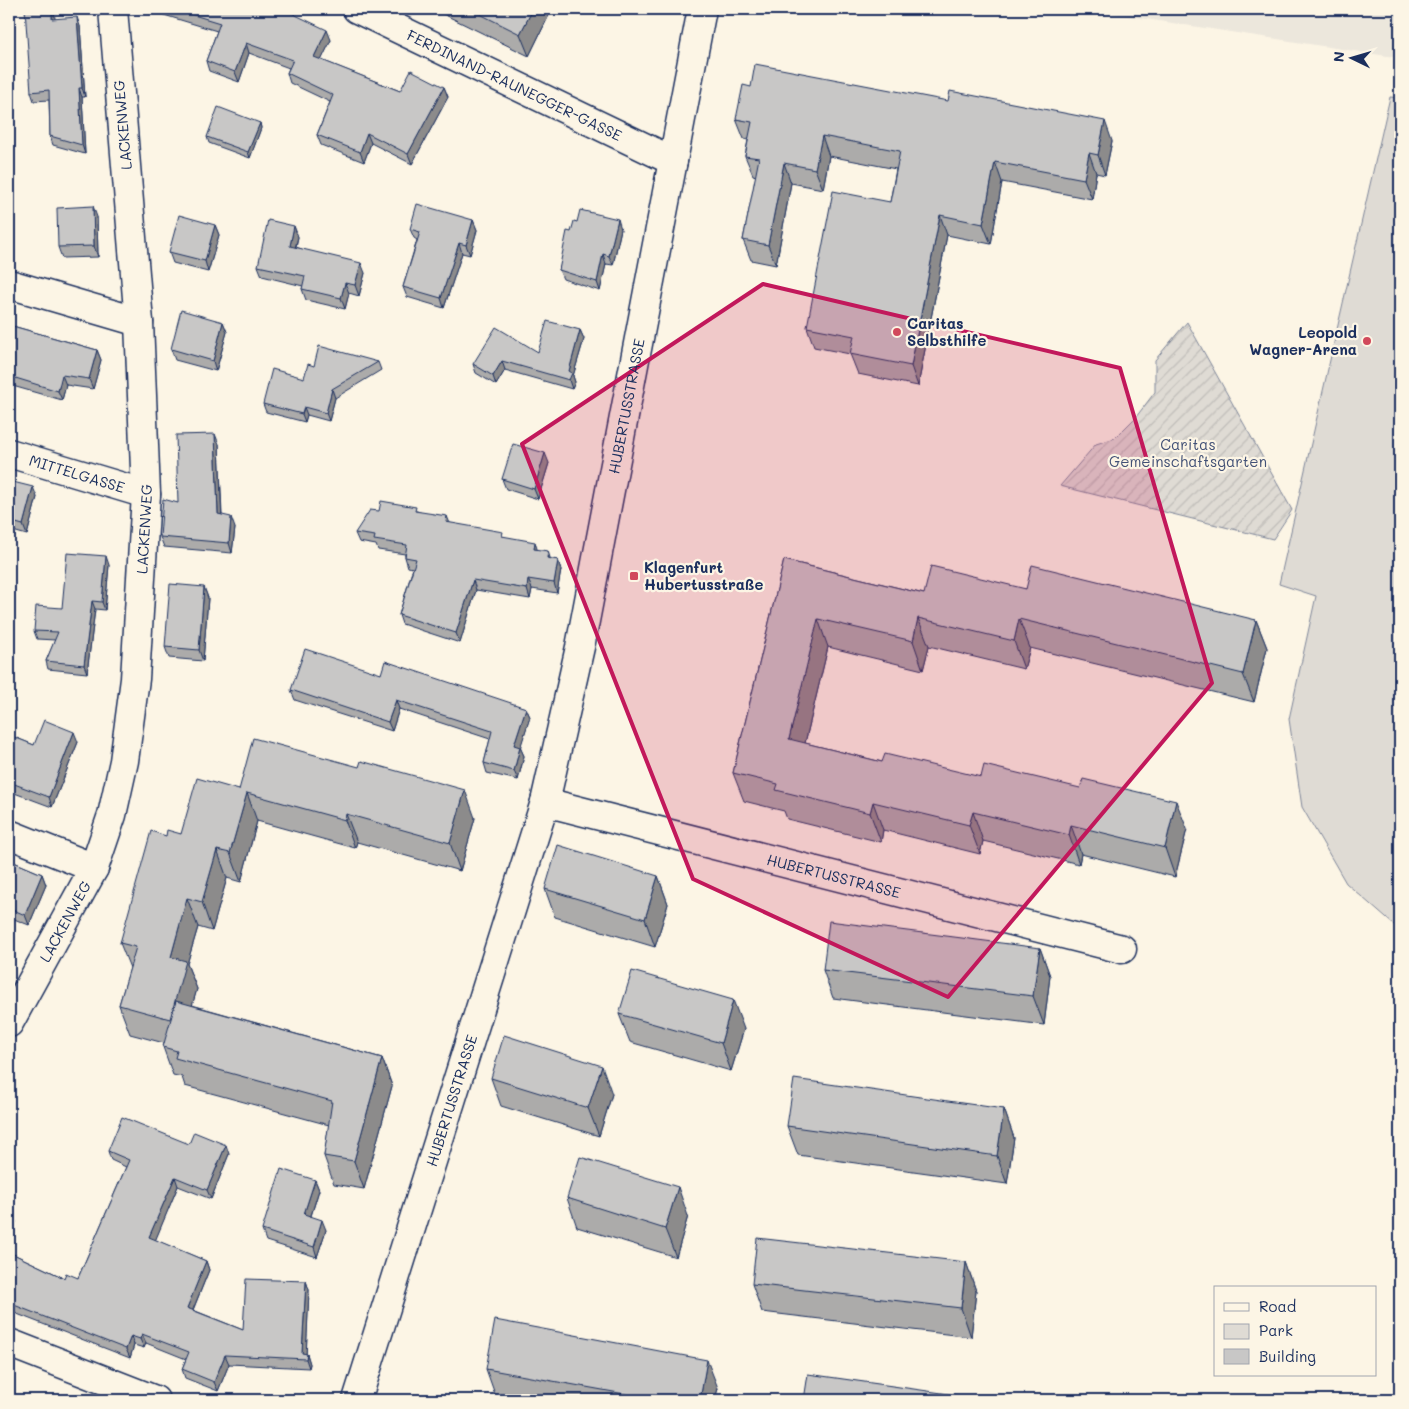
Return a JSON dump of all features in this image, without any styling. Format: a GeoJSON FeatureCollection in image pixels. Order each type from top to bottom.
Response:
{"type":"FeatureCollection","features":[{"type":"Feature","properties":{"kind":"street","name":"LACKENWEG"},"geometry":{"type":"LineString","coordinates":[[9,1023],[94,868],[112,815],[124,761],[134,679],[146,494],[139,322],[113,9]]}},
{"type":"Feature","properties":{"kind":"street","name":"FERDINAND-RAUNEGGER-GASSE"},"geometry":{"type":"LineString","coordinates":[[357,9],[673,161]]}},
{"type":"Feature","properties":{"kind":"street","name":"HUBERTUSSTRASSE"},"geometry":{"type":"LineString","coordinates":[[357,1400],[545,802],[580,647],[702,9]]}},
{"type":"Feature","properties":{"kind":"street"},"geometry":{"type":"LineString","coordinates":[[9,284],[139,322]]}},
{"type":"Feature","properties":{"kind":"street","name":"MITTELGASSE"},"geometry":{"type":"LineString","coordinates":[[9,453],[146,494]]}},
{"type":"Feature","properties":{"kind":"street","name":"HUBERTUSSTRASSE"},"geometry":{"type":"LineString","coordinates":[[545,802],[1122,949]]}},
{"type":"Feature","properties":{"kind":"street"},"geometry":{"type":"LineString","coordinates":[[9,834],[94,868]]}},
{"type":"Feature","properties":{"kind":"street"},"geometry":{"type":"LineString","coordinates":[[9,1343],[155,1400]]}},
{"type":"Feature","properties":{"kind":"highlighted area"},"geometry":{"type":"Polygon","coordinates":[[[763,284],[1120,368],[1212,683],[948,997],[693,879],[522,444],[763,284]]]}},
{"type":"Feature","properties":{"kind":"shaded area"},"geometry":{"type":"Polygon","coordinates":[[[1081,9],[1400,9],[1400,58],[1081,9]]]}},
{"type":"Feature","properties":{"kind":"green space","name":"Leopold Wagner-Arena"},"geometry":{"type":"Polygon","coordinates":[[[1390,97],[1400,98],[1400,927],[1394,925],[1346,883],[1302,807],[1289,719],[1316,596],[1279,584],[1390,97]]]}},
{"type":"Feature","properties":{"kind":"green space","name":"Caritas Gemeinschaftsgarten"},"geometry":{"type":"Polygon","coordinates":[[[1187,322],[1292,510],[1273,539],[1060,486],[1096,444],[1115,438],[1136,417],[1155,392],[1155,360],[1187,322]]]}},
{"type":"Feature","properties":{"kind":"building"},"geometry":{"type":"Polygon","coordinates":[[[25,9],[52,9],[52,19],[77,17],[82,88],[79,88],[82,145],[50,136],[49,90],[31,92],[25,9]]]}},
{"type":"Feature","properties":{"kind":"building"},"geometry":{"type":"Polygon","coordinates":[[[174,9],[283,9],[327,30],[314,57],[400,91],[411,70],[444,87],[408,154],[367,133],[360,152],[317,135],[333,95],[287,73],[293,60],[246,43],[235,72],[206,61],[220,23],[174,9]]]}},
{"type":"Feature","properties":{"kind":"building"},"geometry":{"type":"Polygon","coordinates":[[[470,9],[533,9],[520,34],[470,9]]]}},
{"type":"Feature","properties":{"kind":"building"},"geometry":{"type":"Polygon","coordinates":[[[755,64],[948,101],[950,91],[1105,121],[1098,155],[1089,153],[1084,179],[995,162],[983,224],[940,215],[911,366],[850,354],[854,336],[807,327],[833,191],[890,202],[900,151],[822,136],[815,169],[784,163],[768,245],[743,240],[759,158],[745,156],[752,122],[736,119],[743,85],[751,87],[755,64]]]}},
{"type":"Feature","properties":{"kind":"building"},"geometry":{"type":"Polygon","coordinates":[[[218,107],[260,123],[248,152],[207,137],[218,107]]]}},
{"type":"Feature","properties":{"kind":"building"},"geometry":{"type":"Polygon","coordinates":[[[417,204],[473,220],[466,245],[459,243],[441,298],[403,287],[420,232],[410,229],[417,204]]]}},
{"type":"Feature","properties":{"kind":"building"},"geometry":{"type":"Polygon","coordinates":[[[93,206],[94,246],[58,247],[57,208],[93,206]]]}},
{"type":"Feature","properties":{"kind":"building"},"geometry":{"type":"Polygon","coordinates":[[[580,210],[618,219],[609,256],[603,254],[597,282],[559,270],[567,231],[571,232],[574,221],[577,222],[580,210]]]}},
{"type":"Feature","properties":{"kind":"building"},"geometry":{"type":"Polygon","coordinates":[[[179,215],[215,225],[205,261],[169,252],[179,215]]]}},
{"type":"Feature","properties":{"kind":"building"},"geometry":{"type":"Polygon","coordinates":[[[268,220],[294,226],[290,246],[361,263],[355,285],[345,283],[341,298],[302,289],[305,276],[258,266],[268,220]]]}},
{"type":"Feature","properties":{"kind":"building"},"geometry":{"type":"Polygon","coordinates":[[[181,310],[223,322],[213,361],[171,349],[181,310]]]}},
{"type":"Feature","properties":{"kind":"building"},"geometry":{"type":"Polygon","coordinates":[[[547,321],[580,330],[569,371],[572,373],[569,380],[502,361],[493,376],[473,364],[496,327],[538,352],[547,321]]]}},
{"type":"Feature","properties":{"kind":"building"},"geometry":{"type":"Polygon","coordinates":[[[9,325],[97,350],[89,379],[62,375],[58,391],[9,376],[9,325]]]}},
{"type":"Feature","properties":{"kind":"building"},"geometry":{"type":"Polygon","coordinates":[[[319,346],[378,362],[332,389],[326,413],[304,407],[302,414],[263,404],[272,369],[304,378],[308,364],[314,366],[319,346]]]}},
{"type":"Feature","properties":{"kind":"building"},"geometry":{"type":"Polygon","coordinates":[[[215,434],[218,514],[231,517],[229,543],[160,537],[163,499],[178,503],[176,435],[215,434]]]}},
{"type":"Feature","properties":{"kind":"building"},"geometry":{"type":"Polygon","coordinates":[[[513,444],[545,453],[534,489],[502,479],[513,444]]]}},
{"type":"Feature","properties":{"kind":"building"},"geometry":{"type":"Polygon","coordinates":[[[9,481],[33,487],[23,525],[9,521],[9,481]]]}},
{"type":"Feature","properties":{"kind":"building"},"geometry":{"type":"Polygon","coordinates":[[[381,501],[416,507],[415,511],[447,516],[446,522],[503,532],[502,536],[535,542],[534,549],[548,551],[547,558],[558,560],[554,583],[528,579],[527,589],[473,580],[456,633],[399,615],[416,559],[405,557],[407,545],[374,540],[375,536],[355,533],[370,510],[379,511],[381,501]]]}},
{"type":"Feature","properties":{"kind":"building"},"geometry":{"type":"Polygon","coordinates":[[[67,553],[106,556],[102,602],[92,601],[84,665],[46,661],[58,632],[34,631],[36,606],[62,608],[67,553]]]}},
{"type":"Feature","properties":{"kind":"building"},"geometry":{"type":"Polygon","coordinates":[[[784,560],[924,594],[931,566],[1026,589],[1032,565],[1256,620],[1243,674],[1019,619],[1014,641],[918,618],[913,641],[818,619],[789,739],[882,762],[885,754],[981,777],[984,765],[1080,788],[1083,779],[1176,801],[1165,848],[1071,825],[1069,835],[973,812],[969,825],[873,802],[870,813],[776,790],[778,784],[733,773],[784,560]]]}},
{"type":"Feature","properties":{"kind":"building"},"geometry":{"type":"Polygon","coordinates":[[[170,584],[204,587],[199,650],[165,647],[170,584]]]}},
{"type":"Feature","properties":{"kind":"building"},"geometry":{"type":"Polygon","coordinates":[[[305,649],[381,674],[385,661],[526,708],[514,745],[520,747],[514,771],[484,763],[492,731],[396,700],[388,722],[291,690],[305,649]]]}},
{"type":"Feature","properties":{"kind":"building"},"geometry":{"type":"Polygon","coordinates":[[[44,720],[74,732],[49,797],[9,782],[9,735],[34,745],[44,720]]]}},
{"type":"Feature","properties":{"kind":"building"},"geometry":{"type":"Polygon","coordinates":[[[253,738],[359,767],[361,761],[465,790],[450,843],[346,814],[345,820],[247,793],[230,853],[217,850],[202,902],[187,898],[171,957],[186,961],[170,1019],[119,1005],[136,947],[120,943],[151,831],[166,836],[167,830],[181,834],[197,778],[239,790],[253,738]]]}},
{"type":"Feature","properties":{"kind":"building"},"geometry":{"type":"Polygon","coordinates":[[[558,845],[658,876],[645,919],[545,889],[558,845]]]}},
{"type":"Feature","properties":{"kind":"building"},"geometry":{"type":"Polygon","coordinates":[[[9,860],[42,874],[25,915],[9,908],[9,860]]]}},
{"type":"Feature","properties":{"kind":"building"},"geometry":{"type":"Polygon","coordinates":[[[829,921],[1040,948],[1033,996],[823,970],[829,921]]]}},
{"type":"Feature","properties":{"kind":"building"},"geometry":{"type":"Polygon","coordinates":[[[632,971],[733,1000],[721,1043],[619,1014],[632,971]]]}},
{"type":"Feature","properties":{"kind":"building"},"geometry":{"type":"Polygon","coordinates":[[[176,1001],[382,1058],[354,1161],[324,1156],[332,1101],[175,1058],[177,1051],[163,1047],[176,1001]]]}},
{"type":"Feature","properties":{"kind":"building"},"geometry":{"type":"Polygon","coordinates":[[[504,1035],[602,1066],[588,1108],[491,1078],[504,1035]]]}},
{"type":"Feature","properties":{"kind":"building"},"geometry":{"type":"Polygon","coordinates":[[[794,1079],[1004,1109],[997,1156],[787,1126],[794,1079]]]}},
{"type":"Feature","properties":{"kind":"building"},"geometry":{"type":"Polygon","coordinates":[[[122,1117],[189,1144],[194,1132],[226,1145],[207,1190],[175,1177],[149,1237],[206,1261],[187,1308],[243,1330],[246,1279],[306,1281],[302,1353],[307,1354],[306,1359],[225,1355],[214,1382],[182,1369],[189,1352],[142,1334],[140,1339],[131,1336],[126,1349],[9,1303],[9,1252],[64,1278],[66,1273],[78,1278],[129,1160],[108,1151],[122,1117]]]}},
{"type":"Feature","properties":{"kind":"building"},"geometry":{"type":"Polygon","coordinates":[[[580,1157],[678,1187],[665,1229],[567,1198],[580,1157]]]}},
{"type":"Feature","properties":{"kind":"building"},"geometry":{"type":"Polygon","coordinates":[[[281,1169],[315,1180],[304,1214],[322,1220],[314,1247],[262,1230],[281,1169]]]}},
{"type":"Feature","properties":{"kind":"building"},"geometry":{"type":"Polygon","coordinates":[[[9,1214],[14,1216],[9,1227],[9,1214]]]}},
{"type":"Feature","properties":{"kind":"building"},"geometry":{"type":"Polygon","coordinates":[[[757,1238],[966,1262],[961,1308],[752,1284],[757,1238]]]}},
{"type":"Feature","properties":{"kind":"building"},"geometry":{"type":"Polygon","coordinates":[[[495,1320],[707,1360],[700,1400],[658,1400],[486,1369],[495,1320]]]}},
{"type":"Feature","properties":{"kind":"building"},"geometry":{"type":"Polygon","coordinates":[[[808,1374],[970,1397],[970,1400],[804,1400],[808,1374]]]}},
{"type":"Feature","properties":{"kind":"place","name":"Caritas Selbsthilfe"},"geometry":{"type":"Point","coordinates":[897,332]}},
{"type":"Feature","properties":{"kind":"place","name":"Leopold Wagner-Arena"},"geometry":{"type":"Point","coordinates":[1367,341]}},
{"type":"Feature","properties":{"kind":"place","name":"Klagenfurt Hubertusstraße"},"geometry":{"type":"Point","coordinates":[634,576]}}]}
